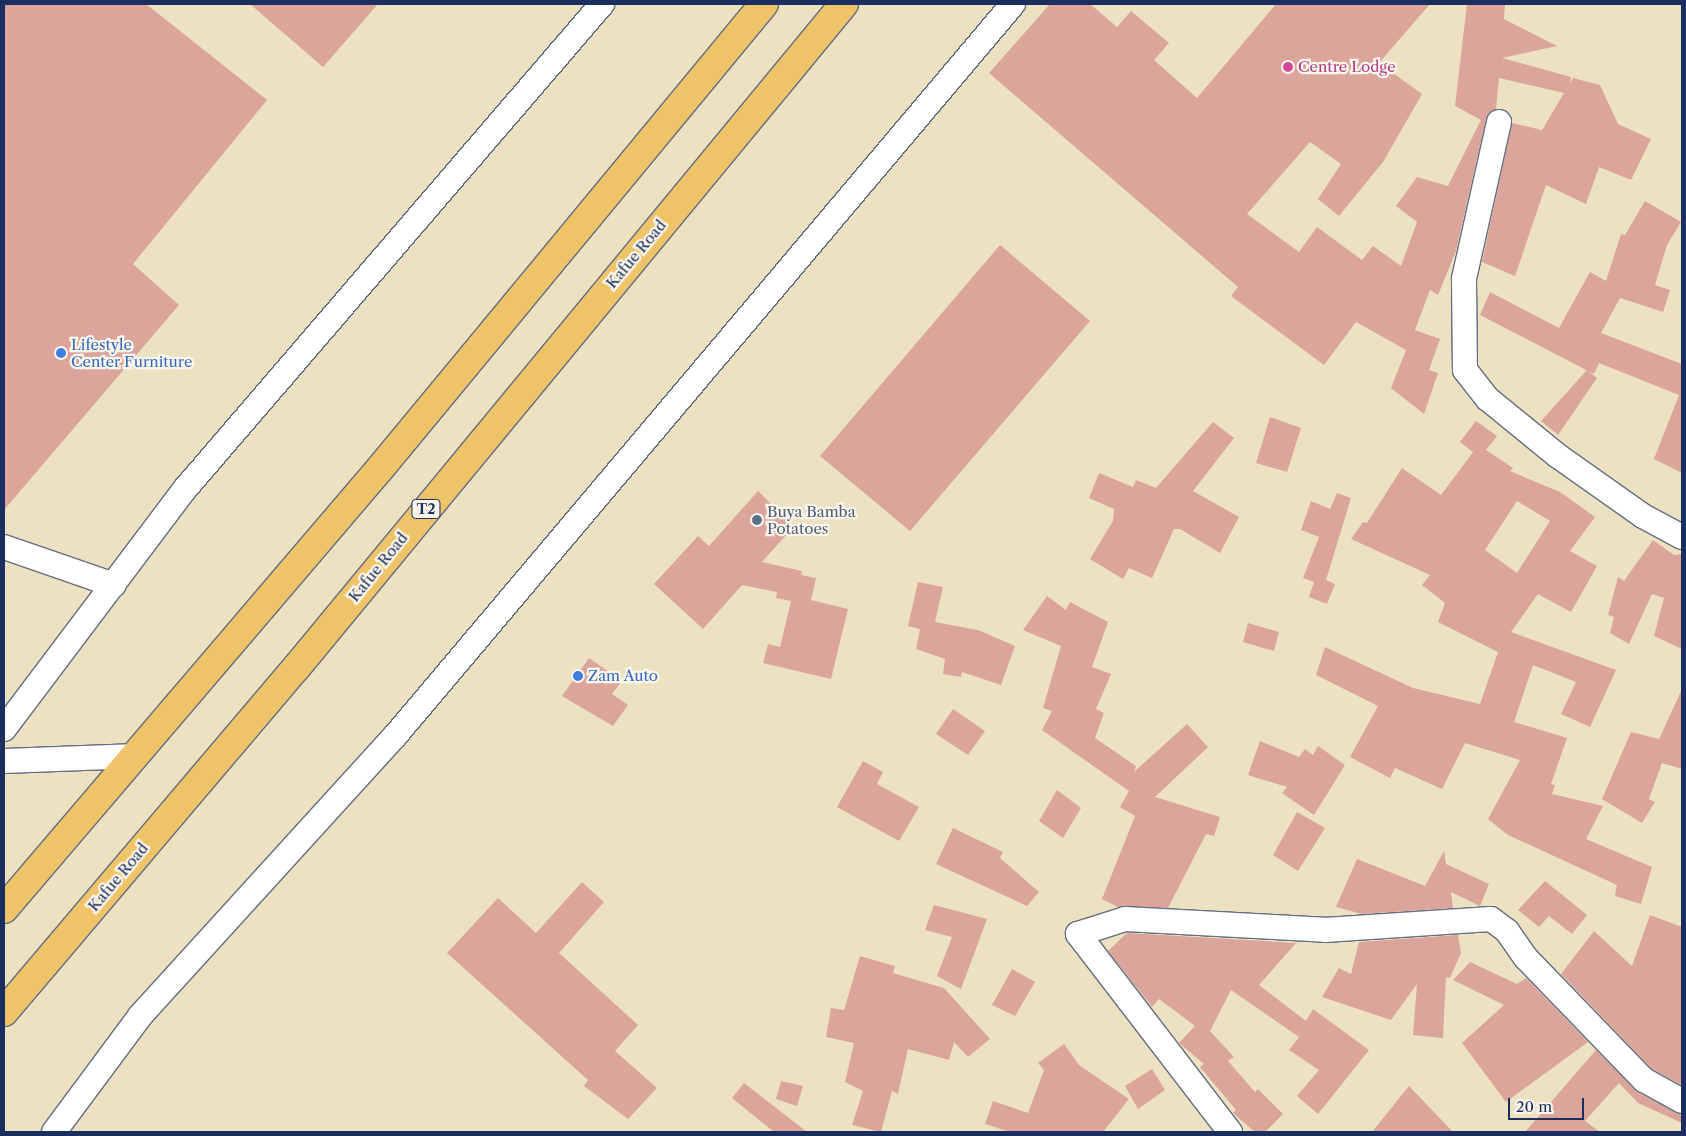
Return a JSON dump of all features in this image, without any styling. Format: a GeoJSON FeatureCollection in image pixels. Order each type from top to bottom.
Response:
{"type":"FeatureCollection","features":[{"type":"Feature","properties":{"kind":"main road"},"geometry":{"type":"LineString","coordinates":[[4,909],[138,756],[764,4]]}},
{"type":"Feature","properties":{"kind":"main road","name":"Kafue Road"},"geometry":{"type":"LineString","coordinates":[[4,1012],[296,668],[844,4]]}},
{"type":"Feature","properties":{"kind":"street"},"geometry":{"type":"LineString","coordinates":[[4,729],[185,489],[602,4]]}},
{"type":"Feature","properties":{"kind":"street"},"geometry":{"type":"LineString","coordinates":[[54,1132],[140,1016],[395,736],[1013,4]]}},
{"type":"Feature","properties":{"kind":"street"},"geometry":{"type":"LineString","coordinates":[[1500,122],[1464,279],[1465,370],[1488,399],[1558,456],[1643,516],[1682,537]]}},
{"type":"Feature","properties":{"kind":"street"},"geometry":{"type":"LineString","coordinates":[[4,547],[114,584]]}},
{"type":"Feature","properties":{"kind":"street"},"geometry":{"type":"LineString","coordinates":[[4,761],[138,756]]}},
{"type":"Feature","properties":{"kind":"street"},"geometry":{"type":"LineString","coordinates":[[1230,1132],[1078,934],[1125,920],[1324,930],[1491,919],[1507,930],[1526,958],[1644,1080],[1682,1101]]}},
{"type":"Feature","properties":{"kind":"building"},"geometry":{"type":"Polygon","coordinates":[[[4,4],[146,4],[267,100],[133,264],[179,305],[4,510],[4,4]]]}},
{"type":"Feature","properties":{"kind":"building"},"geometry":{"type":"Polygon","coordinates":[[[250,4],[378,4],[323,67],[250,4]]]}},
{"type":"Feature","properties":{"kind":"building"},"geometry":{"type":"Polygon","coordinates":[[[1050,4],[1090,4],[1117,27],[1131,11],[1169,43],[1154,60],[1197,98],[1276,4],[1430,4],[1379,63],[1422,94],[1383,162],[1339,216],[1318,199],[1341,164],[1310,142],[1247,214],[1299,252],[1317,227],[1362,260],[1373,246],[1401,266],[1417,222],[1396,206],[1417,177],[1448,186],[1481,120],[1455,106],[1467,4],[1505,4],[1504,19],[1557,46],[1502,58],[1571,77],[1570,83],[1573,78],[1600,85],[1618,124],[1651,139],[1631,180],[1599,167],[1586,204],[1546,185],[1515,276],[1482,262],[1512,123],[1542,130],[1564,93],[1499,78],[1496,109],[1486,119],[1456,251],[1438,295],[1430,290],[1415,330],[1440,339],[1429,370],[1438,373],[1424,414],[1391,388],[1406,350],[1356,322],[1324,365],[1231,296],[1238,287],[989,73],[1050,4]]]}},
{"type":"Feature","properties":{"kind":"building"},"geometry":{"type":"Polygon","coordinates":[[[1645,201],[1681,222],[1667,245],[1655,285],[1670,290],[1663,312],[1620,298],[1601,333],[1682,364],[1682,473],[1654,459],[1679,395],[1599,363],[1594,374],[1480,315],[1490,292],[1559,328],[1590,272],[1606,281],[1621,234],[1625,235],[1645,201]]]}},
{"type":"Feature","properties":{"kind":"building"},"geometry":{"type":"Polygon","coordinates":[[[1000,245],[1090,321],[910,531],[820,456],[1000,245]]]}},
{"type":"Feature","properties":{"kind":"building"},"geometry":{"type":"Polygon","coordinates":[[[1587,370],[1597,378],[1558,435],[1541,421],[1587,370]]]}},
{"type":"Feature","properties":{"kind":"building"},"geometry":{"type":"Polygon","coordinates":[[[1270,417],[1301,428],[1287,472],[1256,463],[1270,417]]]}},
{"type":"Feature","properties":{"kind":"building"},"geometry":{"type":"Polygon","coordinates":[[[1476,421],[1497,436],[1486,450],[1513,468],[1510,471],[1560,492],[1595,517],[1570,551],[1597,566],[1571,612],[1538,594],[1511,632],[1616,670],[1590,727],[1561,714],[1576,682],[1533,665],[1514,722],[1567,738],[1551,784],[1555,785],[1552,794],[1603,806],[1586,839],[1652,867],[1641,904],[1615,896],[1617,885],[1508,835],[1488,819],[1520,760],[1465,743],[1442,789],[1395,768],[1390,778],[1350,757],[1378,706],[1316,675],[1325,647],[1413,688],[1480,704],[1498,652],[1438,622],[1445,603],[1422,585],[1430,575],[1351,539],[1363,522],[1367,523],[1402,468],[1441,495],[1473,452],[1460,442],[1476,421]],[[1517,501],[1485,550],[1517,573],[1550,521],[1517,501]]]}},
{"type":"Feature","properties":{"kind":"building"},"geometry":{"type":"Polygon","coordinates":[[[1213,422],[1234,438],[1193,491],[1239,517],[1220,553],[1180,529],[1174,529],[1152,578],[1129,568],[1123,579],[1090,559],[1113,521],[1114,509],[1089,498],[1099,473],[1133,487],[1136,480],[1156,488],[1213,422]]]}},
{"type":"Feature","properties":{"kind":"building"},"geometry":{"type":"Polygon","coordinates":[[[758,491],[794,526],[762,562],[802,571],[801,575],[816,578],[811,600],[848,609],[831,679],[763,663],[768,644],[780,647],[791,601],[776,598],[777,592],[742,585],[703,629],[654,584],[698,536],[709,546],[758,491]]]}},
{"type":"Feature","properties":{"kind":"building"},"geometry":{"type":"Polygon","coordinates":[[[1337,493],[1351,498],[1326,580],[1335,584],[1327,604],[1309,597],[1314,582],[1303,578],[1319,537],[1301,530],[1311,501],[1330,509],[1337,493]]]}},
{"type":"Feature","properties":{"kind":"building"},"geometry":{"type":"Polygon","coordinates":[[[1653,540],[1674,555],[1682,554],[1682,649],[1654,636],[1664,598],[1652,594],[1629,644],[1610,633],[1614,617],[1608,615],[1618,577],[1624,581],[1653,540]]]}},
{"type":"Feature","properties":{"kind":"building"},"geometry":{"type":"Polygon","coordinates":[[[918,582],[943,587],[935,622],[978,630],[1015,646],[1001,685],[962,672],[961,677],[943,674],[945,659],[916,649],[920,629],[908,626],[918,582]]]}},
{"type":"Feature","properties":{"kind":"building"},"geometry":{"type":"Polygon","coordinates":[[[1047,596],[1066,610],[1070,602],[1108,622],[1092,667],[1111,674],[1096,709],[1104,713],[1095,738],[1136,766],[1134,772],[1187,724],[1208,747],[1155,797],[1220,817],[1214,836],[1206,834],[1168,908],[1118,907],[1102,899],[1135,816],[1120,807],[1129,791],[1042,730],[1052,711],[1043,708],[1061,646],[1023,630],[1047,596]]]}},
{"type":"Feature","properties":{"kind":"building"},"geometry":{"type":"Polygon","coordinates":[[[1248,623],[1279,632],[1274,651],[1243,642],[1248,623]]]}},
{"type":"Feature","properties":{"kind":"building"},"geometry":{"type":"Polygon","coordinates":[[[589,658],[622,681],[612,694],[628,705],[613,726],[562,696],[589,658]]]}},
{"type":"Feature","properties":{"kind":"building"},"geometry":{"type":"Polygon","coordinates":[[[1682,689],[1682,769],[1662,763],[1649,799],[1655,802],[1642,823],[1602,799],[1631,732],[1659,739],[1682,689]]]}},
{"type":"Feature","properties":{"kind":"building"},"geometry":{"type":"Polygon","coordinates":[[[953,709],[985,731],[968,755],[936,734],[953,709]]]}},
{"type":"Feature","properties":{"kind":"building"},"geometry":{"type":"Polygon","coordinates":[[[1260,741],[1299,757],[1305,749],[1313,755],[1318,746],[1345,765],[1314,815],[1282,793],[1287,787],[1248,775],[1260,741]]]}},
{"type":"Feature","properties":{"kind":"building"},"geometry":{"type":"Polygon","coordinates":[[[863,761],[883,772],[877,784],[919,807],[899,841],[837,807],[863,761]]]}},
{"type":"Feature","properties":{"kind":"building"},"geometry":{"type":"Polygon","coordinates":[[[1057,790],[1081,808],[1063,838],[1039,821],[1057,790]]]}},
{"type":"Feature","properties":{"kind":"building"},"geometry":{"type":"Polygon","coordinates":[[[1297,812],[1325,828],[1298,871],[1273,855],[1297,812]]]}},
{"type":"Feature","properties":{"kind":"building"},"geometry":{"type":"Polygon","coordinates":[[[953,828],[1003,852],[1000,858],[1039,892],[1027,906],[936,864],[953,828]]]}},
{"type":"Feature","properties":{"kind":"building"},"geometry":{"type":"Polygon","coordinates":[[[1444,851],[1446,864],[1489,884],[1480,906],[1451,892],[1453,908],[1362,914],[1336,907],[1357,859],[1425,886],[1444,851]]]}},
{"type":"Feature","properties":{"kind":"building"},"geometry":{"type":"Polygon","coordinates":[[[1545,881],[1587,915],[1572,934],[1549,916],[1539,927],[1518,910],[1545,881]]]}},
{"type":"Feature","properties":{"kind":"building"},"geometry":{"type":"Polygon","coordinates":[[[582,882],[604,902],[559,953],[638,1025],[615,1051],[657,1088],[628,1119],[584,1086],[588,1080],[447,953],[498,898],[536,933],[582,882]]]}},
{"type":"Feature","properties":{"kind":"building"},"geometry":{"type":"Polygon","coordinates":[[[934,905],[987,919],[961,989],[937,976],[952,937],[925,930],[934,905]]]}},
{"type":"Feature","properties":{"kind":"building"},"geometry":{"type":"Polygon","coordinates":[[[1650,915],[1682,927],[1682,1085],[1652,1069],[1561,974],[1594,931],[1632,966],[1650,915]]]}},
{"type":"Feature","properties":{"kind":"building"},"geometry":{"type":"Polygon","coordinates":[[[1127,933],[1296,943],[1259,985],[1306,1021],[1313,1009],[1369,1050],[1318,1114],[1297,1096],[1319,1070],[1289,1050],[1299,1037],[1231,990],[1210,1031],[1234,1057],[1228,1061],[1255,1092],[1258,1089],[1283,1114],[1265,1132],[1255,1132],[1233,1113],[1236,1110],[1200,1067],[1204,1064],[1179,1043],[1195,1026],[1159,999],[1152,1007],[1108,951],[1127,933]]]}},
{"type":"Feature","properties":{"kind":"building"},"geometry":{"type":"Polygon","coordinates":[[[1458,935],[1461,953],[1450,978],[1446,977],[1443,1038],[1413,1035],[1417,984],[1391,1020],[1322,997],[1339,968],[1351,974],[1359,942],[1458,935]]]}},
{"type":"Feature","properties":{"kind":"building"},"geometry":{"type":"Polygon","coordinates":[[[860,956],[895,966],[893,973],[944,988],[990,1039],[968,1057],[954,1042],[949,1060],[908,1049],[898,1094],[892,1091],[881,1132],[852,1125],[863,1091],[845,1082],[854,1043],[826,1037],[831,1008],[844,1010],[860,956]]]}},
{"type":"Feature","properties":{"kind":"building"},"geometry":{"type":"Polygon","coordinates":[[[1470,962],[1517,984],[1526,978],[1588,1042],[1506,1102],[1462,1043],[1504,1005],[1453,980],[1470,962]]]}},
{"type":"Feature","properties":{"kind":"building"},"geometry":{"type":"Polygon","coordinates":[[[1012,969],[1035,982],[1015,1016],[992,1005],[1012,969]]]}},
{"type":"Feature","properties":{"kind":"building"},"geometry":{"type":"Polygon","coordinates":[[[1064,1044],[1079,1065],[1129,1099],[1103,1132],[1010,1132],[985,1124],[993,1101],[1028,1113],[1044,1070],[1038,1063],[1064,1044]]]}},
{"type":"Feature","properties":{"kind":"building"},"geometry":{"type":"Polygon","coordinates":[[[1596,1050],[1637,1092],[1682,1115],[1682,1123],[1638,1103],[1619,1083],[1585,1121],[1600,1132],[1525,1132],[1596,1050]]]}},
{"type":"Feature","properties":{"kind":"building"},"geometry":{"type":"Polygon","coordinates":[[[1152,1069],[1165,1090],[1138,1109],[1125,1086],[1152,1069]]]}},
{"type":"Feature","properties":{"kind":"building"},"geometry":{"type":"Polygon","coordinates":[[[781,1081],[803,1086],[797,1106],[776,1099],[781,1081]]]}},
{"type":"Feature","properties":{"kind":"building"},"geometry":{"type":"Polygon","coordinates":[[[744,1083],[807,1132],[774,1132],[732,1098],[744,1083]]]}},
{"type":"Feature","properties":{"kind":"building"},"geometry":{"type":"Polygon","coordinates":[[[1409,1086],[1453,1132],[1372,1132],[1409,1086]]]}},
{"type":"Feature","properties":{"kind":"place","name":"Centre Lodge"},"geometry":{"type":"Point","coordinates":[1288,67]}},
{"type":"Feature","properties":{"kind":"place","name":"Lifestyle Center Furniture"},"geometry":{"type":"Point","coordinates":[61,353]}},
{"type":"Feature","properties":{"kind":"place","name":"Buya Bamba Potatoes"},"geometry":{"type":"Point","coordinates":[757,520]}},
{"type":"Feature","properties":{"kind":"place","name":"Zam Auto"},"geometry":{"type":"Point","coordinates":[578,676]}}]}
